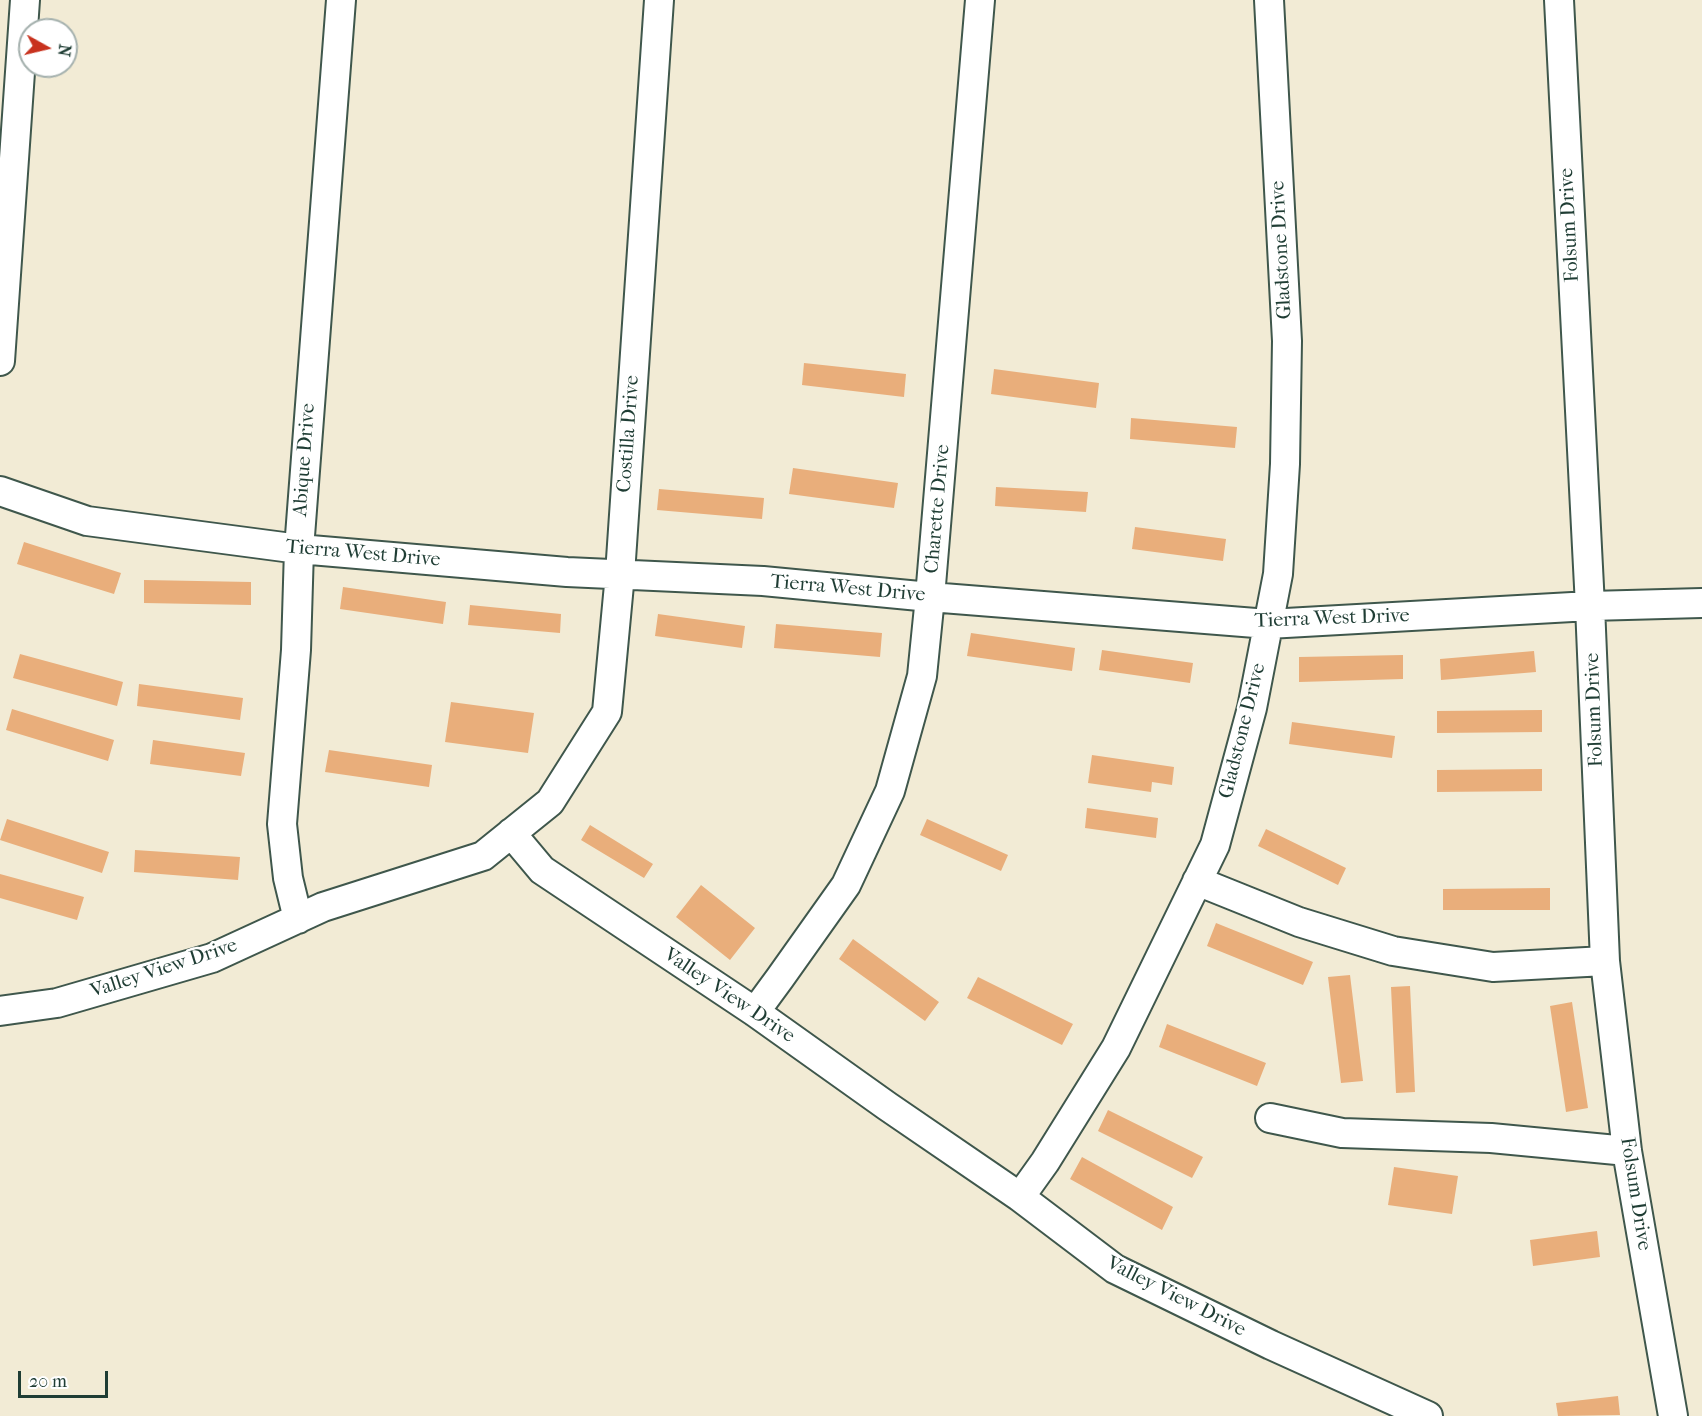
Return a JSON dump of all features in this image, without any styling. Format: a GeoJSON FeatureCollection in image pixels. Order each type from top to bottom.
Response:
{"type":"FeatureCollection","features":[{"type":"Feature","properties":{"kind":"street"},"geometry":{"type":"LineString","coordinates":[[0,362],[25,0]]}},
{"type":"Feature","properties":{"kind":"street","name":"Abique Drive"},"geometry":{"type":"LineString","coordinates":[[298,919],[288,878],[282,824],[296,650],[298,549],[341,0]]}},
{"type":"Feature","properties":{"kind":"street","name":"Costilla Drive"},"geometry":{"type":"LineString","coordinates":[[511,833],[550,802],[607,712],[620,574],[659,0]]}},
{"type":"Feature","properties":{"kind":"street","name":"Charette Drive"},"geometry":{"type":"LineString","coordinates":[[755,1012],[846,885],[890,791],[922,676],[980,0]]}},
{"type":"Feature","properties":{"kind":"street","name":"Gladstone Drive"},"geometry":{"type":"LineString","coordinates":[[1020,1197],[1045,1162],[1116,1048],[1215,845],[1252,708],[1278,574],[1286,464],[1287,340],[1269,0]]}},
{"type":"Feature","properties":{"kind":"street","name":"Folsum Drive"},"geometry":{"type":"LineString","coordinates":[[1559,0],[1590,606],[1605,961],[1627,1151],[1673,1416]]}},
{"type":"Feature","properties":{"kind":"street","name":"Tierra West Drive"},"geometry":{"type":"LineString","coordinates":[[0,491],[87,521],[298,549],[567,572],[763,581],[1268,624],[1590,606],[1702,603]]}},
{"type":"Feature","properties":{"kind":"street","name":"Valley View Drive"},"geometry":{"type":"LineString","coordinates":[[0,1011],[57,1003],[212,958],[323,907],[483,856],[511,833],[542,870],[755,1012],[1020,1197],[1115,1269],[1271,1345],[1428,1416]]}},
{"type":"Feature","properties":{"kind":"street"},"geometry":{"type":"LineString","coordinates":[[1197,881],[1299,922],[1393,951],[1493,967],[1605,961]]}},
{"type":"Feature","properties":{"kind":"street"},"geometry":{"type":"LineString","coordinates":[[1270,1118],[1342,1133],[1491,1138],[1627,1151]]}},
{"type":"Feature","properties":{"kind":"building"},"geometry":{"type":"Polygon","coordinates":[[[804,363],[906,374],[904,397],[802,385],[804,363]]]}},
{"type":"Feature","properties":{"kind":"building"},"geometry":{"type":"Polygon","coordinates":[[[994,369],[1099,383],[1096,408],[991,394],[994,369]]]}},
{"type":"Feature","properties":{"kind":"building"},"geometry":{"type":"Polygon","coordinates":[[[1131,418],[1237,427],[1235,448],[1130,439],[1131,418]]]}},
{"type":"Feature","properties":{"kind":"building"},"geometry":{"type":"Polygon","coordinates":[[[793,468],[898,483],[894,508],[789,494],[793,468]]]}},
{"type":"Feature","properties":{"kind":"building"},"geometry":{"type":"Polygon","coordinates":[[[996,487],[1088,492],[1086,512],[995,506],[996,487]]]}},
{"type":"Feature","properties":{"kind":"building"},"geometry":{"type":"Polygon","coordinates":[[[659,489],[764,498],[762,519],[657,510],[659,489]]]}},
{"type":"Feature","properties":{"kind":"building"},"geometry":{"type":"Polygon","coordinates":[[[1135,527],[1226,539],[1223,561],[1132,549],[1135,527]]]}},
{"type":"Feature","properties":{"kind":"building"},"geometry":{"type":"Polygon","coordinates":[[[24,542],[121,573],[114,594],[17,564],[24,542]]]}},
{"type":"Feature","properties":{"kind":"building"},"geometry":{"type":"Polygon","coordinates":[[[144,580],[251,582],[251,605],[144,603],[144,580]]]}},
{"type":"Feature","properties":{"kind":"building"},"geometry":{"type":"Polygon","coordinates":[[[343,587],[446,602],[443,624],[340,609],[343,587]]]}},
{"type":"Feature","properties":{"kind":"building"},"geometry":{"type":"Polygon","coordinates":[[[470,605],[561,614],[560,633],[468,625],[470,605]]]}},
{"type":"Feature","properties":{"kind":"building"},"geometry":{"type":"Polygon","coordinates":[[[658,614],[745,626],[742,648],[655,636],[658,614]]]}},
{"type":"Feature","properties":{"kind":"building"},"geometry":{"type":"Polygon","coordinates":[[[776,624],[882,633],[880,657],[774,648],[776,624]]]}},
{"type":"Feature","properties":{"kind":"building"},"geometry":{"type":"Polygon","coordinates":[[[971,633],[1075,648],[1072,671],[967,656],[971,633]]]}},
{"type":"Feature","properties":{"kind":"building"},"geometry":{"type":"Polygon","coordinates":[[[1102,650],[1193,663],[1190,683],[1099,670],[1102,650]]]}},
{"type":"Feature","properties":{"kind":"building"},"geometry":{"type":"Polygon","coordinates":[[[1534,651],[1536,672],[1441,680],[1440,659],[1534,651]]]}},
{"type":"Feature","properties":{"kind":"building"},"geometry":{"type":"Polygon","coordinates":[[[20,654],[123,682],[117,706],[13,678],[20,654]]]}},
{"type":"Feature","properties":{"kind":"building"},"geometry":{"type":"Polygon","coordinates":[[[1403,655],[1403,679],[1299,682],[1299,657],[1403,655]]]}},
{"type":"Feature","properties":{"kind":"building"},"geometry":{"type":"Polygon","coordinates":[[[139,684],[243,698],[240,720],[137,706],[139,684]]]}},
{"type":"Feature","properties":{"kind":"building"},"geometry":{"type":"Polygon","coordinates":[[[451,702],[534,713],[528,753],[445,742],[451,702]]]}},
{"type":"Feature","properties":{"kind":"building"},"geometry":{"type":"Polygon","coordinates":[[[12,709],[114,740],[108,761],[6,730],[12,709]]]}},
{"type":"Feature","properties":{"kind":"building"},"geometry":{"type":"Polygon","coordinates":[[[1542,710],[1542,732],[1437,733],[1437,711],[1542,710]]]}},
{"type":"Feature","properties":{"kind":"building"},"geometry":{"type":"Polygon","coordinates":[[[1292,722],[1395,736],[1392,758],[1289,744],[1292,722]]]}},
{"type":"Feature","properties":{"kind":"building"},"geometry":{"type":"Polygon","coordinates":[[[153,740],[245,753],[241,776],[150,764],[153,740]]]}},
{"type":"Feature","properties":{"kind":"building"},"geometry":{"type":"Polygon","coordinates":[[[329,750],[432,765],[429,787],[325,772],[329,750]]]}},
{"type":"Feature","properties":{"kind":"building"},"geometry":{"type":"Polygon","coordinates":[[[1092,755],[1174,767],[1172,785],[1152,782],[1151,792],[1088,783],[1092,755]]]}},
{"type":"Feature","properties":{"kind":"building"},"geometry":{"type":"Polygon","coordinates":[[[1542,769],[1542,791],[1437,792],[1437,770],[1542,769]]]}},
{"type":"Feature","properties":{"kind":"building"},"geometry":{"type":"Polygon","coordinates":[[[1087,808],[1158,818],[1156,838],[1085,828],[1087,808]]]}},
{"type":"Feature","properties":{"kind":"building"},"geometry":{"type":"Polygon","coordinates":[[[7,819],[109,852],[102,873],[0,840],[7,819]]]}},
{"type":"Feature","properties":{"kind":"building"},"geometry":{"type":"Polygon","coordinates":[[[927,819],[1008,855],[1001,871],[920,835],[927,819]]]}},
{"type":"Feature","properties":{"kind":"building"},"geometry":{"type":"Polygon","coordinates":[[[590,825],[653,864],[644,878],[581,840],[590,825]]]}},
{"type":"Feature","properties":{"kind":"building"},"geometry":{"type":"Polygon","coordinates":[[[1266,829],[1346,868],[1338,885],[1258,846],[1266,829]]]}},
{"type":"Feature","properties":{"kind":"building"},"geometry":{"type":"Polygon","coordinates":[[[135,850],[240,857],[238,880],[134,872],[135,850]]]}},
{"type":"Feature","properties":{"kind":"building"},"geometry":{"type":"Polygon","coordinates":[[[0,874],[84,897],[77,920],[0,898],[0,874]]]}},
{"type":"Feature","properties":{"kind":"building"},"geometry":{"type":"Polygon","coordinates":[[[701,885],[755,928],[730,960],[676,917],[701,885]]]}},
{"type":"Feature","properties":{"kind":"building"},"geometry":{"type":"Polygon","coordinates":[[[1550,888],[1550,910],[1443,910],[1443,889],[1550,888]]]}},
{"type":"Feature","properties":{"kind":"building"},"geometry":{"type":"Polygon","coordinates":[[[1216,923],[1313,962],[1303,985],[1207,946],[1216,923]]]}},
{"type":"Feature","properties":{"kind":"building"},"geometry":{"type":"Polygon","coordinates":[[[853,939],[939,1002],[925,1021],[839,959],[853,939]]]}},
{"type":"Feature","properties":{"kind":"building"},"geometry":{"type":"Polygon","coordinates":[[[1350,975],[1363,1081],[1341,1083],[1328,977],[1350,975]]]}},
{"type":"Feature","properties":{"kind":"building"},"geometry":{"type":"Polygon","coordinates":[[[978,977],[1073,1024],[1062,1045],[967,998],[978,977]]]}},
{"type":"Feature","properties":{"kind":"building"},"geometry":{"type":"Polygon","coordinates":[[[1410,986],[1415,1092],[1396,1093],[1391,987],[1410,986]]]}},
{"type":"Feature","properties":{"kind":"building"},"geometry":{"type":"Polygon","coordinates":[[[1572,1002],[1588,1108],[1566,1112],[1550,1006],[1572,1002]]]}},
{"type":"Feature","properties":{"kind":"building"},"geometry":{"type":"Polygon","coordinates":[[[1167,1024],[1266,1063],[1257,1086],[1159,1047],[1167,1024]]]}},
{"type":"Feature","properties":{"kind":"building"},"geometry":{"type":"Polygon","coordinates":[[[1108,1110],[1203,1157],[1192,1178],[1098,1131],[1108,1110]]]}},
{"type":"Feature","properties":{"kind":"building"},"geometry":{"type":"Polygon","coordinates":[[[1082,1157],[1173,1207],[1162,1230],[1070,1179],[1082,1157]]]}},
{"type":"Feature","properties":{"kind":"building"},"geometry":{"type":"Polygon","coordinates":[[[1394,1167],[1458,1176],[1452,1214],[1388,1205],[1394,1167]]]}},
{"type":"Feature","properties":{"kind":"building"},"geometry":{"type":"Polygon","coordinates":[[[1597,1231],[1600,1257],[1533,1266],[1530,1240],[1597,1231]]]}},
{"type":"Feature","properties":{"kind":"building"},"geometry":{"type":"Polygon","coordinates":[[[1618,1396],[1620,1415],[1558,1416],[1556,1403],[1618,1396]]]}}]}
